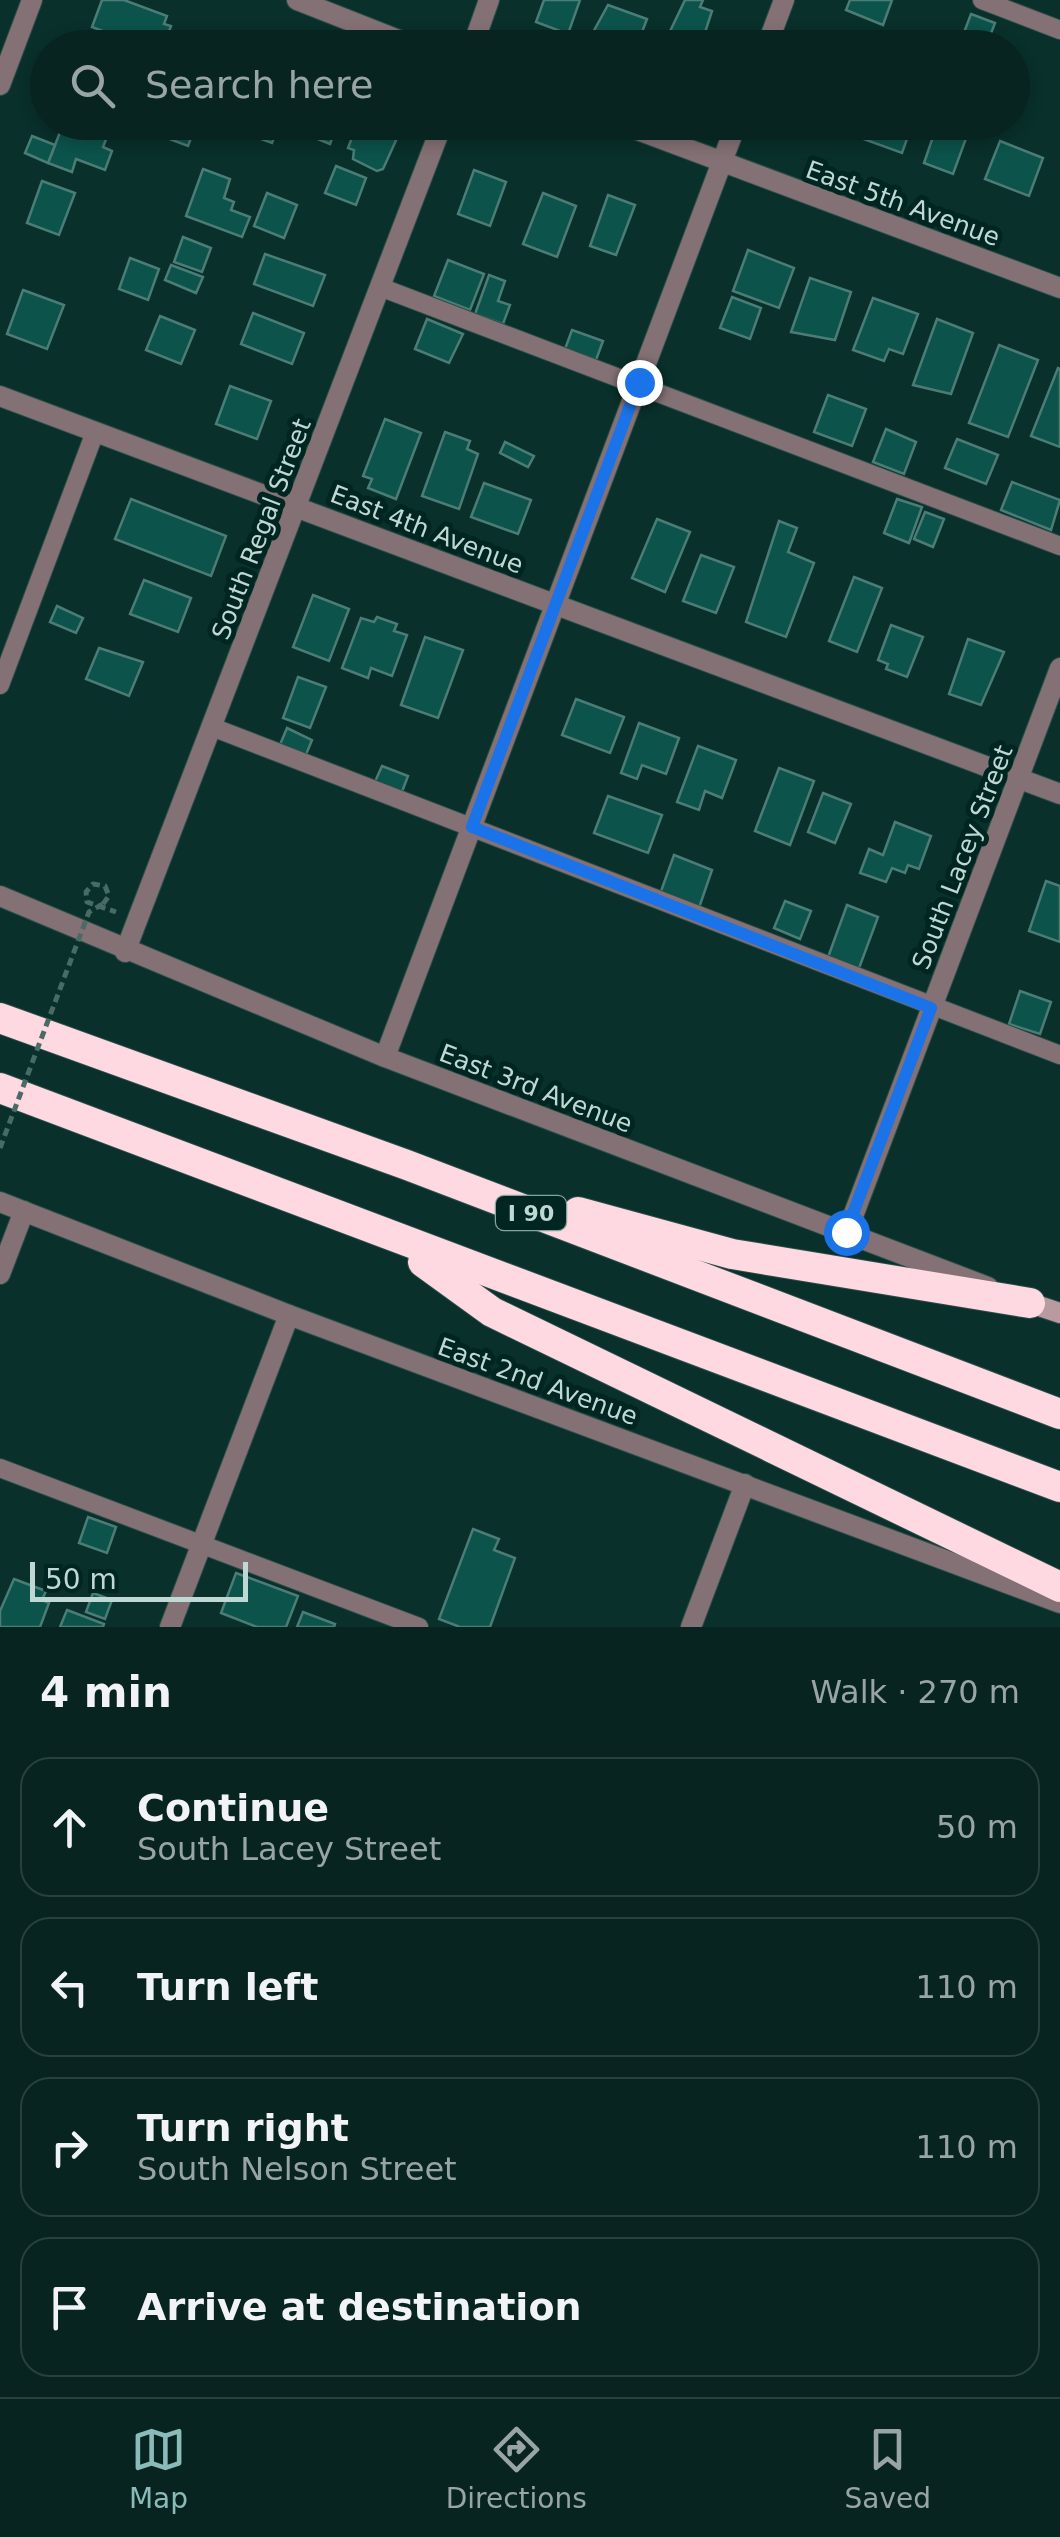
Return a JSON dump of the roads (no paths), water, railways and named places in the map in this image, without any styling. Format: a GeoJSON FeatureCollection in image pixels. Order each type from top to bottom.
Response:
{"type":"FeatureCollection","features":[{"type":"Feature","properties":{"kind":"highway","name":"I 90"},"geometry":{"type":"LineString","coordinates":[[0,1018],[407,1165],[1060,1414]]}},
{"type":"Feature","properties":{"kind":"highway"},"geometry":{"type":"LineString","coordinates":[[0,1088],[393,1240],[1060,1488]]}},
{"type":"Feature","properties":{"kind":"highway"},"geometry":{"type":"LineString","coordinates":[[407,1165],[732,1254],[1030,1303]]}},
{"type":"Feature","properties":{"kind":"highway"},"geometry":{"type":"LineString","coordinates":[[393,1240],[492,1312],[1060,1587]]}},
{"type":"Feature","properties":{"kind":"main road","name":"East 3rd Avenue"},"geometry":{"type":"LineString","coordinates":[[1030,1303],[1060,1313]]}},
{"type":"Feature","properties":{"kind":"street"},"geometry":{"type":"LineString","coordinates":[[0,85],[32,0]]}},
{"type":"Feature","properties":{"kind":"street"},"geometry":{"type":"LineString","coordinates":[[297,0],[373,30]]}},
{"type":"Feature","properties":{"kind":"street"},"geometry":{"type":"LineString","coordinates":[[478,30],[489,0]]}},
{"type":"Feature","properties":{"kind":"street"},"geometry":{"type":"LineString","coordinates":[[773,30],[784,0]]}},
{"type":"Feature","properties":{"kind":"street","name":"South Regal Street"},"geometry":{"type":"LineString","coordinates":[[125,952],[436,140]]}},
{"type":"Feature","properties":{"kind":"street","name":"East 5th Avenue"},"geometry":{"type":"LineString","coordinates":[[664,140],[1060,288]]}},
{"type":"Feature","properties":{"kind":"street"},"geometry":{"type":"LineString","coordinates":[[385,1057],[731,140]]}},
{"type":"Feature","properties":{"kind":"street","name":"East 4th Avenue"},"geometry":{"type":"LineString","coordinates":[[0,396],[1060,794]]}},
{"type":"Feature","properties":{"kind":"street","name":"South Lacey Street"},"geometry":{"type":"LineString","coordinates":[[846,1232],[1060,668]]}},
{"type":"Feature","properties":{"kind":"street","name":"East 3rd Avenue"},"geometry":{"type":"LineString","coordinates":[[0,896],[125,952],[385,1057],[1030,1303]]}},
{"type":"Feature","properties":{"kind":"street","name":"East 2nd Avenue"},"geometry":{"type":"LineString","coordinates":[[0,1202],[290,1315],[1060,1603]]}},
{"type":"Feature","properties":{"kind":"street"},"geometry":{"type":"LineString","coordinates":[[0,1274],[24,1210]]}},
{"type":"Feature","properties":{"kind":"street"},"geometry":{"type":"LineString","coordinates":[[170,1627],[290,1315]]}},
{"type":"Feature","properties":{"kind":"street"},"geometry":{"type":"LineString","coordinates":[[691,1627],[745,1484]]}},
{"type":"Feature","properties":{"kind":"lane"},"geometry":{"type":"LineString","coordinates":[[982,0],[1060,30]]}},
{"type":"Feature","properties":{"kind":"lane"},"geometry":{"type":"LineString","coordinates":[[380,287],[639,382],[1060,546]]}},
{"type":"Feature","properties":{"kind":"lane"},"geometry":{"type":"LineString","coordinates":[[0,685],[95,432]]}},
{"type":"Feature","properties":{"kind":"lane"},"geometry":{"type":"LineString","coordinates":[[212,727],[931,1008],[1060,1054]]}},
{"type":"Feature","properties":{"kind":"lane"},"geometry":{"type":"LineString","coordinates":[[0,1468],[420,1627]]}}]}
